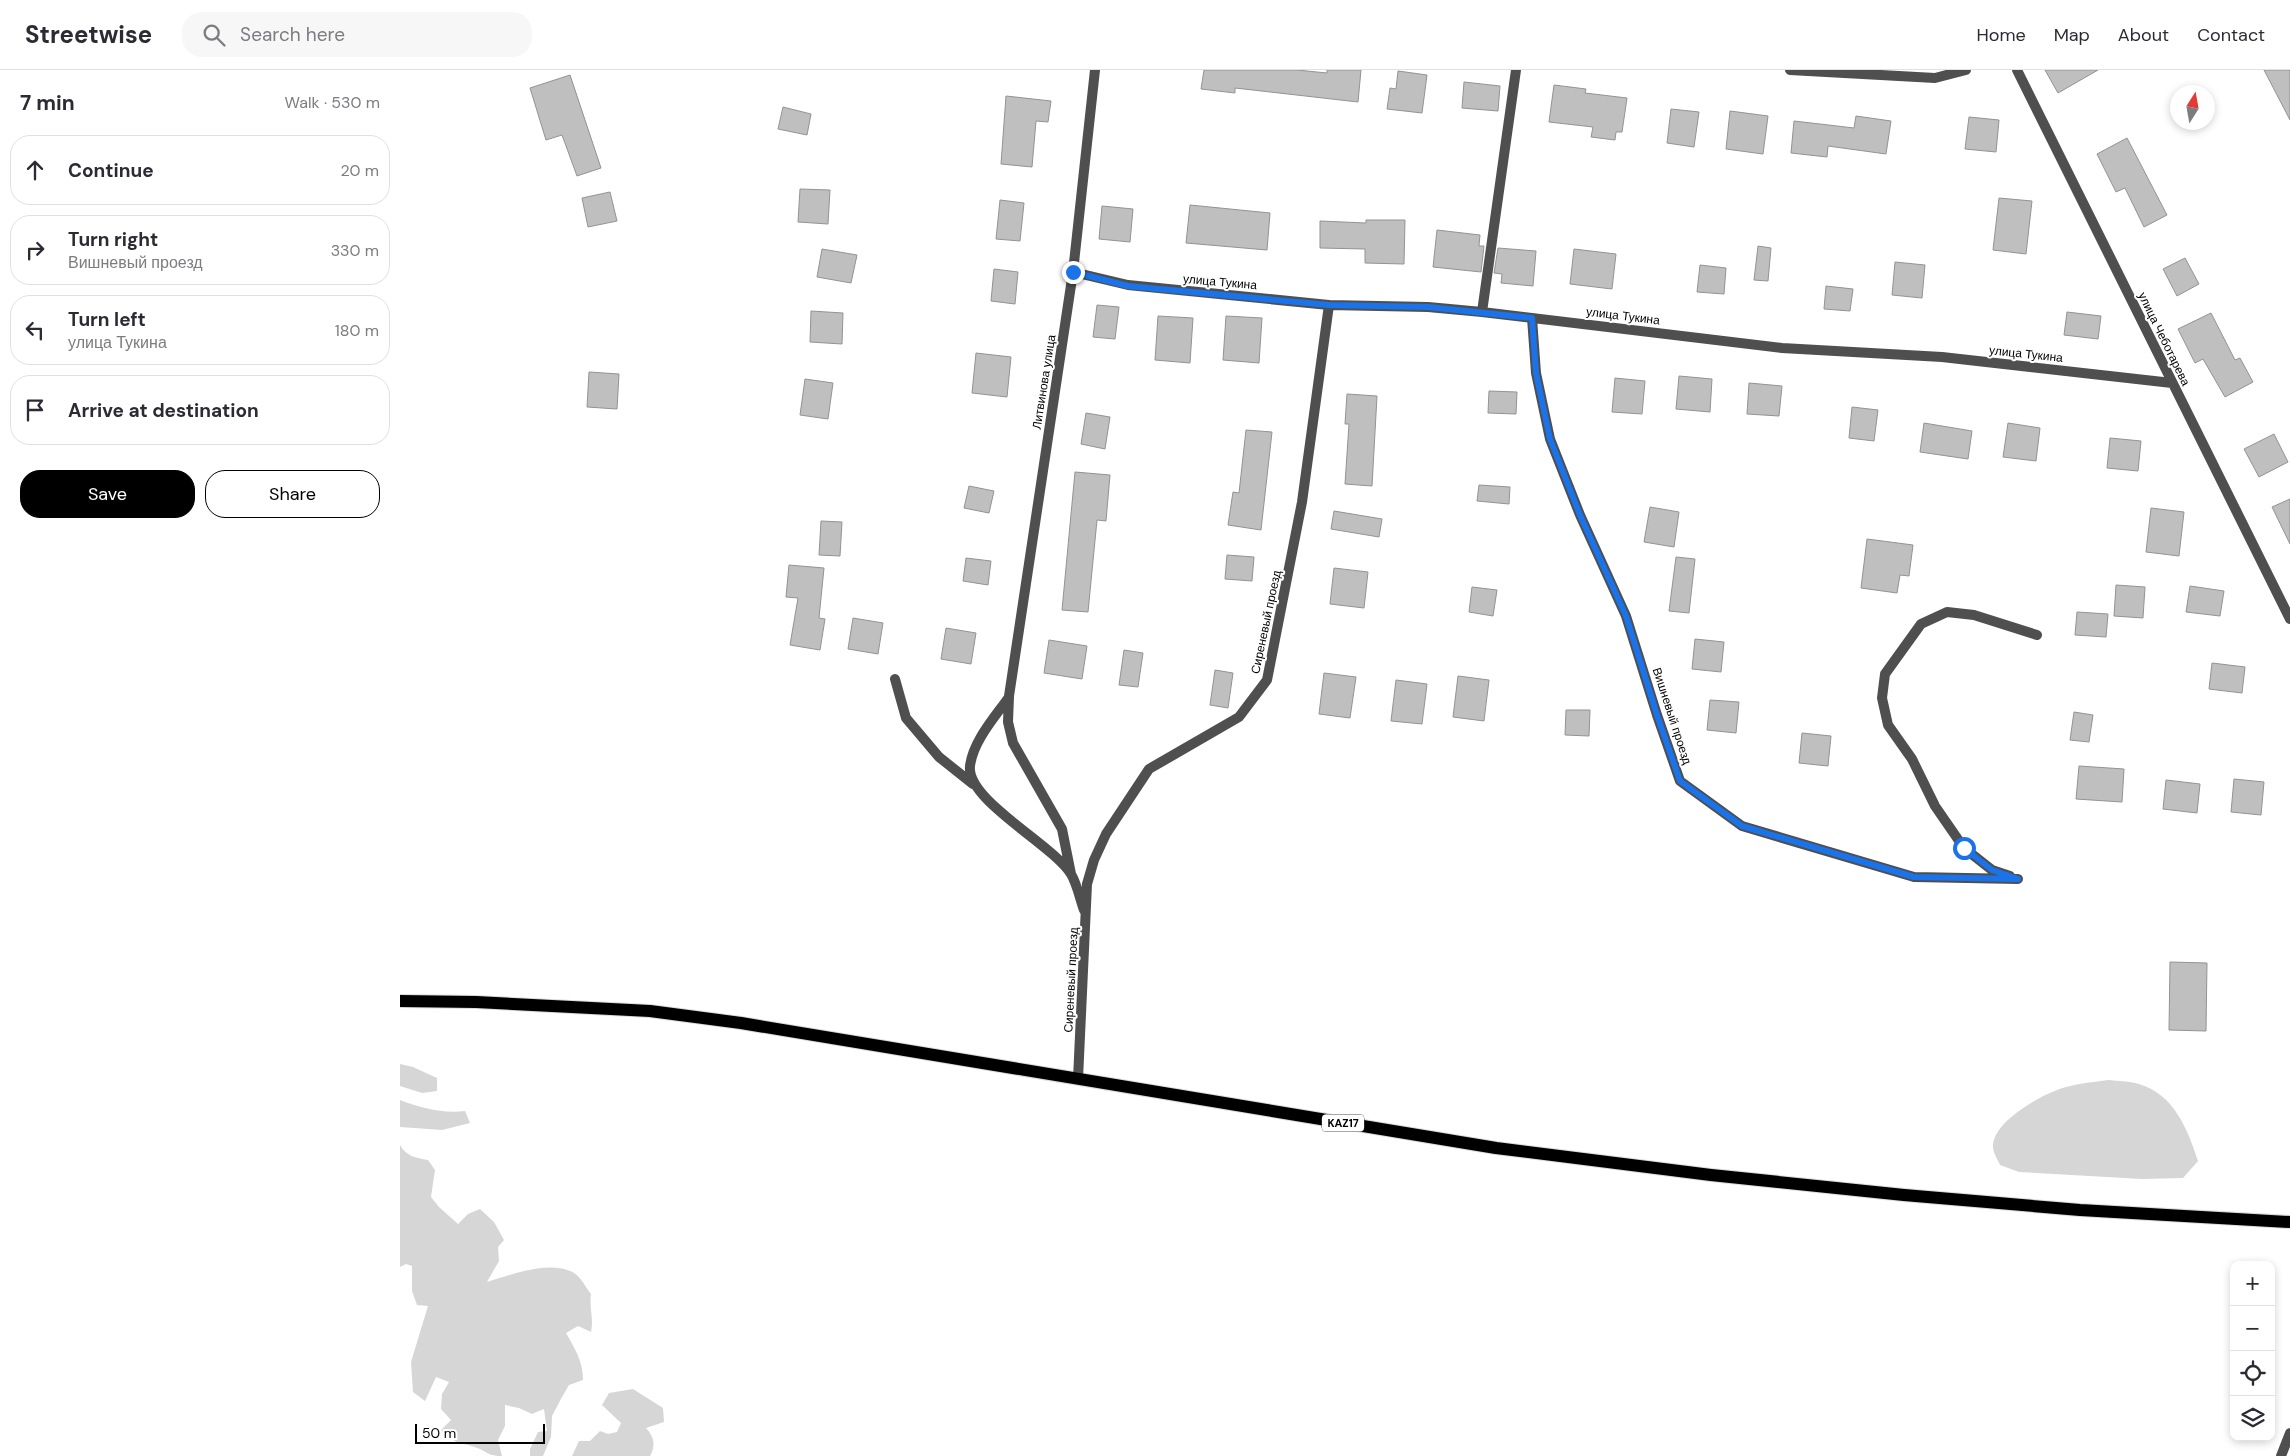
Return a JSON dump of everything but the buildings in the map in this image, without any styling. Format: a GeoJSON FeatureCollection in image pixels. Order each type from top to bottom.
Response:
{"type":"FeatureCollection","features":[{"type":"Feature","properties":{"kind":"main road","name":"KAZ17"},"geometry":{"type":"LineString","coordinates":[[400,1002],[476,1002],[650,1011],[741,1023],[1496,1148],[1711,1175],[2080,1210],[2290,1222]]}},
{"type":"Feature","properties":{"kind":"street","name":"Литвинова улица"},"geometry":{"type":"LineString","coordinates":[[1086,915],[1071,874],[1062,829],[1013,744],[1008,722],[1009,696],[1073,272],[1094,70]]}},
{"type":"Feature","properties":{"kind":"street"},"geometry":{"type":"LineString","coordinates":[[1482,312],[1516,70]]}},
{"type":"Feature","properties":{"kind":"street"},"geometry":{"type":"LineString","coordinates":[[1790,70],[1935,78],[1966,70]]}},
{"type":"Feature","properties":{"kind":"street","name":"улица Чеботарева"},"geometry":{"type":"LineString","coordinates":[[2017,70],[2290,619]]}},
{"type":"Feature","properties":{"kind":"street","name":"улица Тукина"},"geometry":{"type":"LineString","coordinates":[[1073,272],[1128,286],[1329,305],[1428,307],[1482,312],[1782,348],[1942,357],[2172,383]]}},
{"type":"Feature","properties":{"kind":"street","name":"Сиреневый проезд"},"geometry":{"type":"LineString","coordinates":[[1078,1079],[1087,884],[1094,860],[1106,834],[1149,769],[1239,717],[1267,680],[1302,502],[1329,305]]}},
{"type":"Feature","properties":{"kind":"street","name":"Вишневый проезд"},"geometry":{"type":"LineString","coordinates":[[1532,318],[1536,373],[1550,439],[1580,515],[1626,616],[1680,781],[1742,826],[1914,877],[2018,879],[1992,870],[1964,848],[1935,806],[1912,759],[1888,725],[1882,698],[1885,674],[1921,624],[1947,612],[1974,615],[2038,635]]}},
{"type":"Feature","properties":{"kind":"street"},"geometry":{"type":"LineString","coordinates":[[895,679],[906,718],[939,757],[973,784],[990,803],[1024,830],[1071,874]]}},
{"type":"Feature","properties":{"kind":"street"},"geometry":{"type":"LineString","coordinates":[[973,784],[969,767],[974,750],[1009,696]]}},
{"type":"Feature","properties":{"kind":"street"},"geometry":{"type":"LineString","coordinates":[[2281,1456],[2290,1433]]}},
{"type":"Feature","properties":{"kind":"shaded area"},"geometry":{"type":"Polygon","coordinates":[[[400,1064],[413,1067],[437,1078],[437,1091],[422,1093],[400,1086],[400,1064]]]}},
{"type":"Feature","properties":{"kind":"shaded area"},"geometry":{"type":"Polygon","coordinates":[[[2108,1080],[2139,1084],[2151,1089],[2162,1096],[2178,1115],[2198,1161],[2183,1178],[2142,1179],[2019,1172],[2000,1165],[1993,1149],[1995,1137],[2010,1118],[2033,1102],[2057,1090],[2108,1080]]]}},
{"type":"Feature","properties":{"kind":"shaded area"},"geometry":{"type":"Polygon","coordinates":[[[400,1100],[432,1110],[465,1111],[470,1123],[442,1130],[400,1127],[400,1100]]]}},
{"type":"Feature","properties":{"kind":"shaded area"},"geometry":{"type":"Polygon","coordinates":[[[400,1145],[408,1154],[428,1160],[435,1170],[431,1197],[458,1224],[468,1214],[480,1209],[494,1222],[504,1240],[498,1247],[499,1261],[487,1282],[519,1272],[542,1268],[565,1269],[577,1275],[591,1294],[591,1332],[578,1326],[566,1333],[580,1361],[583,1380],[569,1385],[552,1416],[551,1437],[543,1456],[530,1456],[530,1449],[538,1432],[547,1431],[544,1409],[532,1414],[519,1408],[505,1405],[505,1426],[498,1440],[502,1456],[495,1456],[456,1441],[441,1430],[451,1420],[441,1409],[442,1394],[449,1382],[436,1377],[425,1401],[413,1392],[411,1362],[428,1306],[417,1305],[412,1291],[412,1266],[406,1264],[400,1267],[400,1145]]]}},
{"type":"Feature","properties":{"kind":"shaded area"},"geometry":{"type":"Polygon","coordinates":[[[633,1389],[663,1408],[664,1422],[646,1428],[653,1441],[650,1456],[572,1456],[579,1441],[590,1441],[600,1431],[608,1434],[617,1432],[621,1423],[602,1405],[609,1393],[633,1389]]]}},
{"type":"Feature","properties":{"kind":"route"},"geometry":{"type":"LineString","coordinates":[[1073,272],[1128,286],[1329,305],[1428,307],[1532,318],[1536,373],[1550,439],[1580,515],[1626,616],[1680,781],[1742,826],[1914,877],[2018,879],[1992,870],[1964,848]]}}]}
